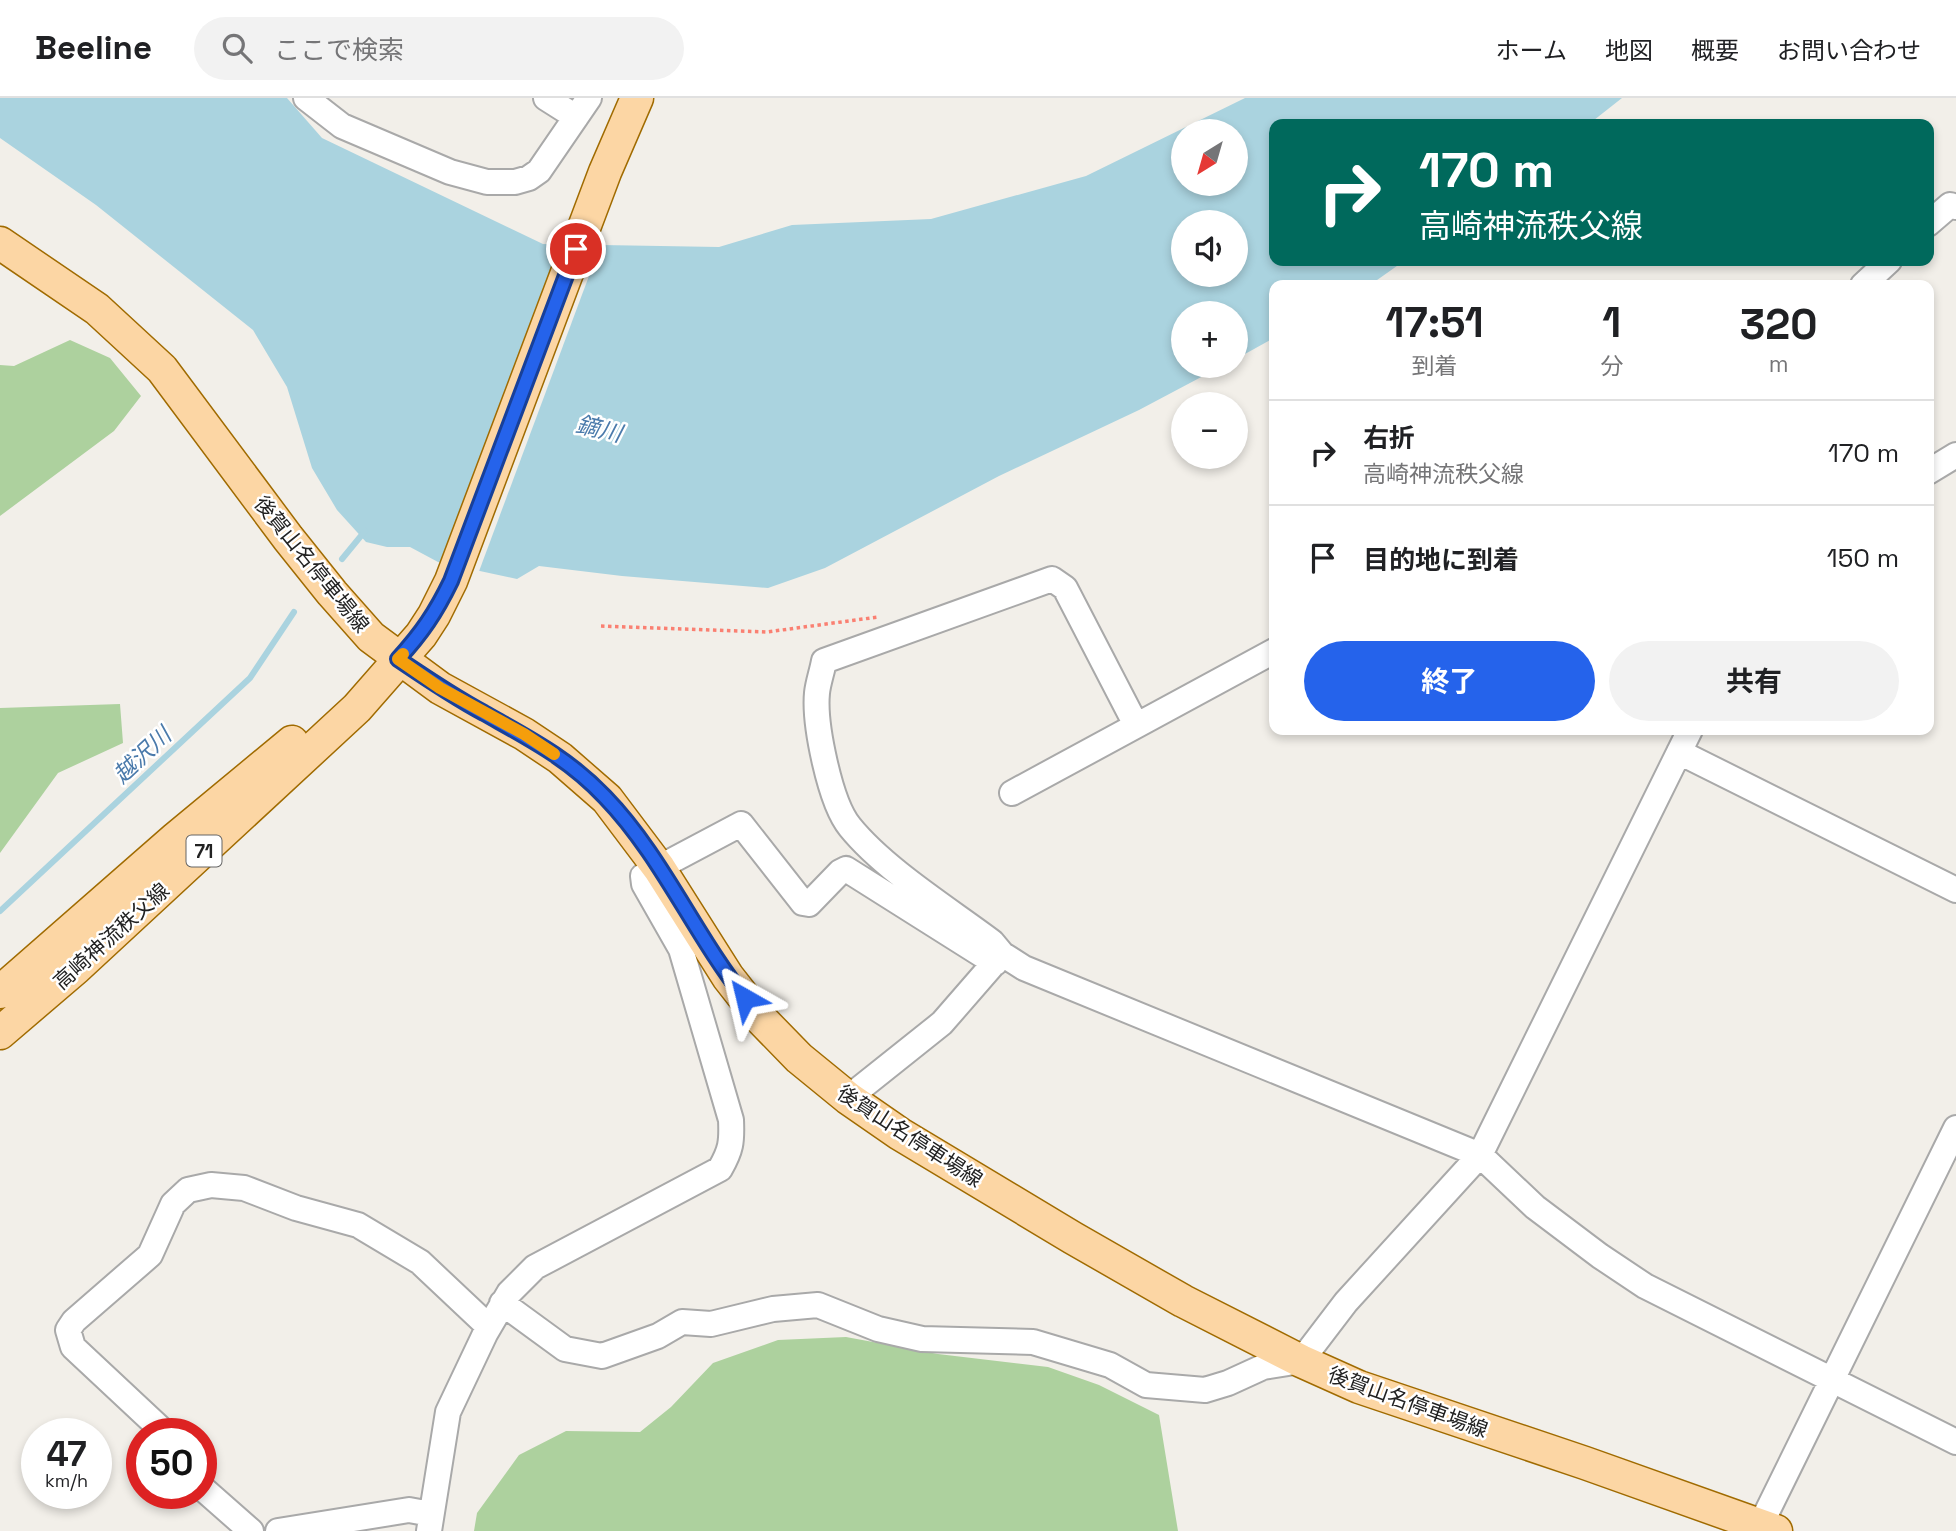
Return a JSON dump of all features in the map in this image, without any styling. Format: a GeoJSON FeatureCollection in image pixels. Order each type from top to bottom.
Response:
{"type":"FeatureCollection","features":[{"type":"Feature","properties":{"kind":"main road","name":"高崎神流秩父線"},"geometry":{"type":"LineString","coordinates":[[0,1033],[86,959],[357,708],[421,635],[435,615],[451,581],[606,172],[637,98]]}},
{"type":"Feature","properties":{"kind":"main road","name":"後賀山名停車場線"},"geometry":{"type":"LineString","coordinates":[[0,243],[97,309],[162,369],[332,593],[371,637],[440,688],[524,734],[579,772],[621,815],[659,868],[728,977],[761,1019],[799,1058],[848,1098],[900,1135],[1073,1238],[1182,1301],[1301,1361],[1359,1387],[1768,1528]]}},
{"type":"Feature","properties":{"kind":"main road","name":"高崎神流秩父線"},"geometry":{"type":"LineString","coordinates":[[0,992],[176,838],[398,659]]}},
{"type":"Feature","properties":{"kind":"street"},"geometry":{"type":"LineString","coordinates":[[306,98],[342,127],[450,172],[487,182],[515,181],[529,178],[539,172],[582,108],[546,98]]}},
{"type":"Feature","properties":{"kind":"street"},"geometry":{"type":"LineString","coordinates":[[1934,220],[1950,205],[1956,207]]}},
{"type":"Feature","properties":{"kind":"street"},"geometry":{"type":"LineString","coordinates":[[1868,280],[1884,266]]}},
{"type":"Feature","properties":{"kind":"street"},"geometry":{"type":"LineString","coordinates":[[1934,468],[1956,455]]}},
{"type":"Feature","properties":{"kind":"street"},"geometry":{"type":"LineString","coordinates":[[999,959],[992,942],[885,862],[848,826],[830,786],[821,738],[817,694],[824,662],[1052,579],[1065,588],[1136,725]]}},
{"type":"Feature","properties":{"kind":"street"},"geometry":{"type":"LineString","coordinates":[[1012,793],[1269,655]]}},
{"type":"Feature","properties":{"kind":"street"},"geometry":{"type":"LineString","coordinates":[[502,1303],[565,1349],[602,1356],[658,1336],[682,1322],[711,1324],[773,1309],[818,1306],[878,1329],[922,1339],[1033,1342],[1110,1365],[1146,1385],[1205,1390],[1263,1367],[1301,1361],[1346,1302],[1480,1155],[1688,735]]}},
{"type":"Feature","properties":{"kind":"street"},"geometry":{"type":"LineString","coordinates":[[1679,752],[1956,890]]}},
{"type":"Feature","properties":{"kind":"street"},"geometry":{"type":"LineString","coordinates":[[278,1531],[409,1510],[430,1522],[448,1412],[502,1303],[535,1267],[720,1169],[730,1152],[731,1120],[681,948],[644,884],[643,876],[741,824],[803,903],[809,904],[846,869],[999,959],[1480,1155],[1535,1207],[1645,1286],[1956,1442]]}},
{"type":"Feature","properties":{"kind":"street"},"geometry":{"type":"LineString","coordinates":[[848,1098],[942,1023],[999,959]]}},
{"type":"Feature","properties":{"kind":"street"},"geometry":{"type":"LineString","coordinates":[[1768,1528],[1831,1381],[1956,1128]]}},
{"type":"Feature","properties":{"kind":"street"},"geometry":{"type":"LineString","coordinates":[[150,1418],[73,1348],[68,1330],[74,1321],[150,1255],[173,1204],[188,1190],[211,1185],[244,1188],[296,1208],[358,1225],[421,1262],[489,1327]]}},
{"type":"Feature","properties":{"kind":"street"},"geometry":{"type":"LineString","coordinates":[[217,1502],[251,1531]]}},
{"type":"Feature","properties":{"kind":"path"},"geometry":{"type":"LineString","coordinates":[[601,626],[767,632],[883,617]]}},
{"type":"Feature","properties":{"kind":"green space"},"geometry":{"type":"Polygon","coordinates":[[[70,340],[110,358],[141,396],[114,431],[0,516],[0,365],[14,366],[70,340]]]}},
{"type":"Feature","properties":{"kind":"green space"},"geometry":{"type":"Polygon","coordinates":[[[120,704],[123,743],[58,773],[0,853],[0,708],[120,704]]]}},
{"type":"Feature","properties":{"kind":"green space"},"geometry":{"type":"Polygon","coordinates":[[[846,1337],[938,1354],[1048,1367],[1099,1385],[1159,1415],[1178,1531],[474,1531],[477,1513],[519,1455],[566,1431],[640,1432],[671,1407],[713,1363],[778,1340],[846,1337]]]}},
{"type":"Feature","properties":{"kind":"water","name":"鏑川"},"geometry":{"type":"Polygon","coordinates":[[[0,98],[287,98],[322,138],[543,244],[719,247],[792,225],[931,219],[1086,176],[1171,134],[1171,196],[1248,196],[1248,119],[1202,119],[1245,98],[1622,98],[1595,119],[1269,119],[1269,266],[1397,266],[1377,280],[1269,280],[1269,341],[1248,352],[1248,301],[1171,301],[1171,378],[1199,378],[1139,410],[999,476],[825,568],[768,588],[539,566],[517,579],[438,562],[410,547],[387,547],[366,542],[337,510],[312,468],[287,387],[253,330],[96,205],[0,138],[0,98]]]}},
{"type":"Feature","properties":{"kind":"pier"},"geometry":{"type":"Polygon","coordinates":[[[566,241],[602,241],[478,574],[441,566],[566,241]]]}},
{"type":"Feature","properties":{"kind":"waterway","name":"越沢川"},"geometry":{"type":"LineString","coordinates":[[342,559],[365,531]]}},
{"type":"Feature","properties":{"kind":"waterway","name":"越沢川"},"geometry":{"type":"LineString","coordinates":[[0,911],[250,678],[294,612]]}},
{"type":"Feature","properties":{"kind":"slow traffic"},"geometry":{"type":"LineString","coordinates":[[403,654],[398,659],[440,688],[524,734],[554,754]]}},
{"type":"Feature","properties":{"kind":"route"},"geometry":{"type":"LineString","coordinates":[[576,249],[451,581],[435,615],[421,635],[398,659],[485,715],[524,734],[579,772],[593,785],[621,815],[659,868],[728,977],[745,998]]}}]}
